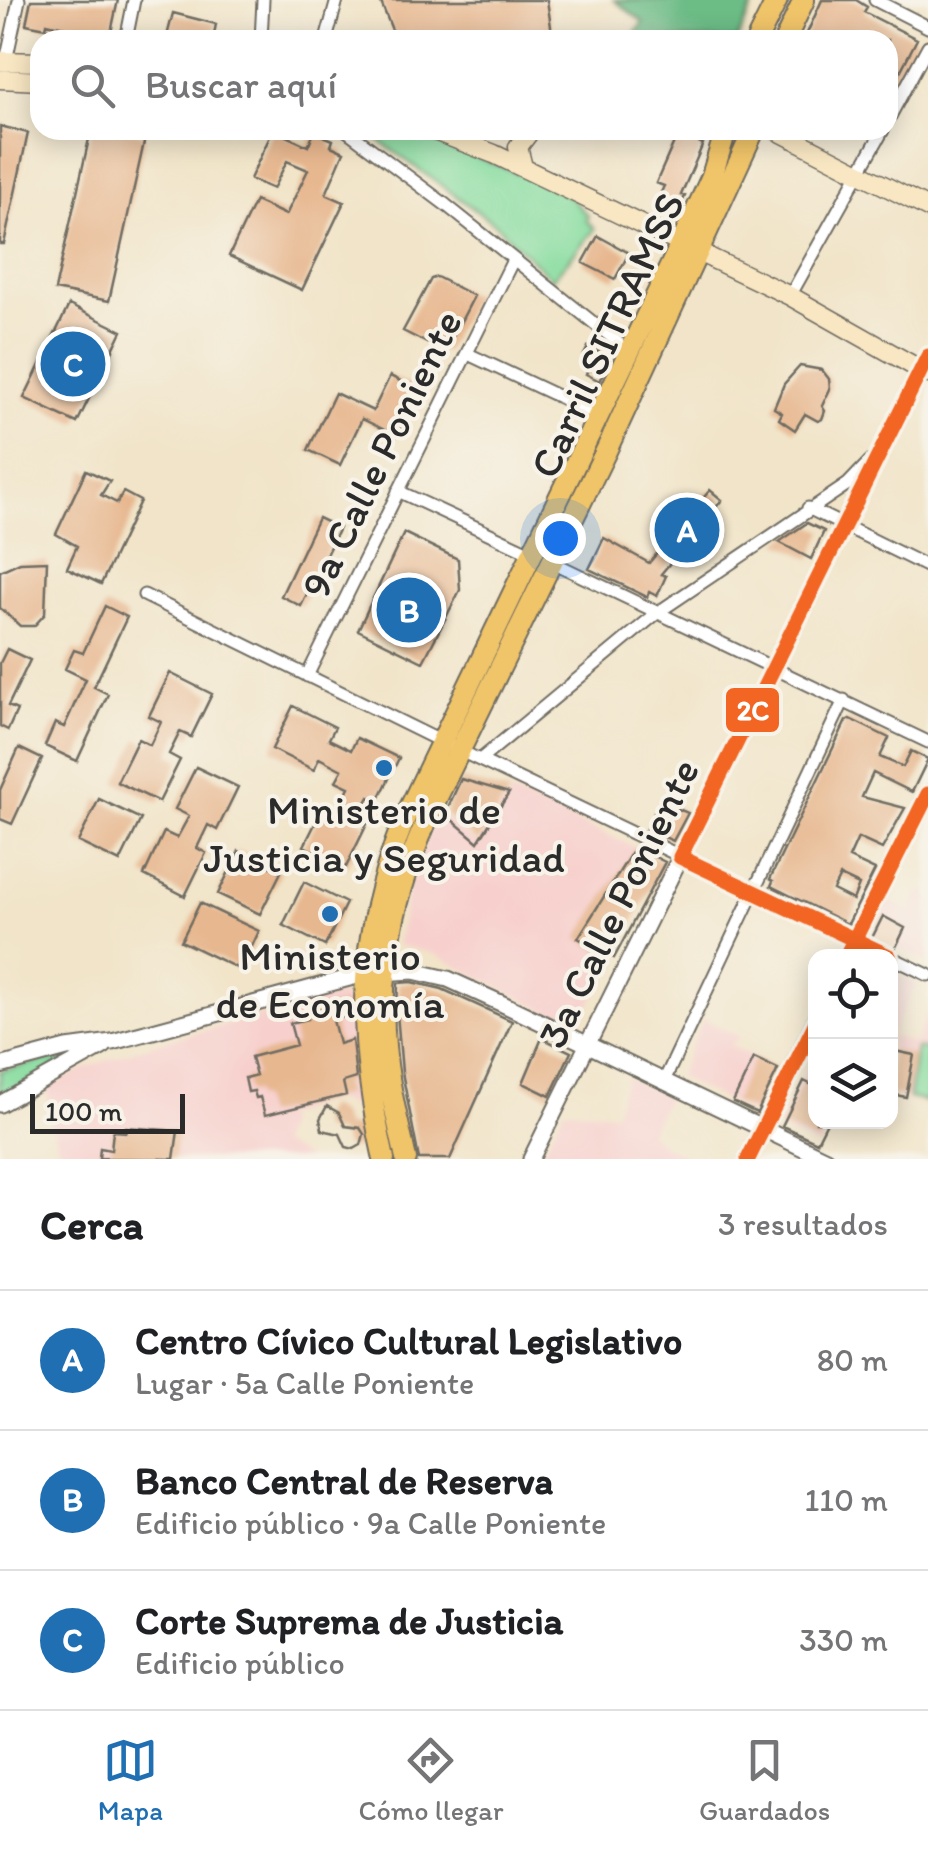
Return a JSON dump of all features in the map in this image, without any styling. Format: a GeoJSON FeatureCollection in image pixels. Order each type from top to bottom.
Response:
{"type":"FeatureCollection","features":[{"type":"Feature","properties":{"kind":"main road"},"geometry":{"type":"LineString","coordinates":[[758,30],[769,0]]}},
{"type":"Feature","properties":{"kind":"main road"},"geometry":{"type":"LineString","coordinates":[[760,30],[776,0]]}},
{"type":"Feature","properties":{"kind":"main road"},"geometry":{"type":"LineString","coordinates":[[790,30],[804,0]]}},
{"type":"Feature","properties":{"kind":"main road"},"geometry":{"type":"LineString","coordinates":[[800,30],[814,0]]}},
{"type":"Feature","properties":{"kind":"main road"},"geometry":{"type":"LineString","coordinates":[[3,61],[30,62]]}},
{"type":"Feature","properties":{"kind":"main road"},"geometry":{"type":"LineString","coordinates":[[0,80],[30,81]]}},
{"type":"Feature","properties":{"kind":"main road"},"geometry":{"type":"LineString","coordinates":[[462,140],[790,296],[925,367]]}},
{"type":"Feature","properties":{"kind":"main road"},"geometry":{"type":"LineString","coordinates":[[468,142],[476,140]]}},
{"type":"Feature","properties":{"kind":"main road"},"geometry":{"type":"LineString","coordinates":[[523,140],[518,147],[523,167]]}},
{"type":"Feature","properties":{"kind":"main road"},"geometry":{"type":"LineString","coordinates":[[384,1159],[366,1060],[375,972],[408,864],[451,746],[690,249],[723,140]]}},
{"type":"Feature","properties":{"kind":"main road","name":"Carril SITRAMSS"},"geometry":{"type":"LineString","coordinates":[[728,163],[732,140]]}},
{"type":"Feature","properties":{"kind":"main road","name":"Carril SITRAMSS"},"geometry":{"type":"LineString","coordinates":[[451,746],[738,140]]}},
{"type":"Feature","properties":{"kind":"main road"},"geometry":{"type":"LineString","coordinates":[[542,558],[600,416],[631,352],[749,140]]}},
{"type":"Feature","properties":{"kind":"main road"},"geometry":{"type":"LineString","coordinates":[[796,140],[928,208]]}},
{"type":"Feature","properties":{"kind":"main road"},"geometry":{"type":"LineString","coordinates":[[850,949],[928,794]]}},
{"type":"Feature","properties":{"kind":"main road"},"geometry":{"type":"LineString","coordinates":[[375,972],[377,1059],[396,1159]]}},
{"type":"Feature","properties":{"kind":"main road"},"geometry":{"type":"LineString","coordinates":[[375,972],[406,1159]]}},
{"type":"Feature","properties":{"kind":"main road"},"geometry":{"type":"LineString","coordinates":[[748,1159],[808,1036]]}},
{"type":"Feature","properties":{"kind":"street"},"geometry":{"type":"LineString","coordinates":[[3,61],[19,0]]}},
{"type":"Feature","properties":{"kind":"street"},"geometry":{"type":"LineString","coordinates":[[128,30],[134,0]]}},
{"type":"Feature","properties":{"kind":"street"},"geometry":{"type":"LineString","coordinates":[[260,30],[262,0]]}},
{"type":"Feature","properties":{"kind":"street"},"geometry":{"type":"LineString","coordinates":[[329,30],[337,0]]}},
{"type":"Feature","properties":{"kind":"street"},"geometry":{"type":"LineString","coordinates":[[876,0],[928,27]]}},
{"type":"Feature","properties":{"kind":"street"},"geometry":{"type":"LineString","coordinates":[[898,102],[928,46]]}},
{"type":"Feature","properties":{"kind":"street"},"geometry":{"type":"LineString","coordinates":[[359,140],[631,352]]}},
{"type":"Feature","properties":{"kind":"street"},"geometry":{"type":"LineString","coordinates":[[790,296],[878,140]]}},
{"type":"Feature","properties":{"kind":"street","name":"9a Calle Poniente"},"geometry":{"type":"LineString","coordinates":[[307,676],[513,260]]}},
{"type":"Feature","properties":{"kind":"street"},"geometry":{"type":"LineString","coordinates":[[468,354],[600,416]]}},
{"type":"Feature","properties":{"kind":"street","name":"3a Calle Poniente"},"geometry":{"type":"LineString","coordinates":[[531,1159],[879,451],[925,367]]}},
{"type":"Feature","properties":{"kind":"street"},"geometry":{"type":"LineString","coordinates":[[480,760],[658,613],[848,484],[879,451]]}},
{"type":"Feature","properties":{"kind":"street"},"geometry":{"type":"LineString","coordinates":[[398,491],[928,742]]}},
{"type":"Feature","properties":{"kind":"street"},"geometry":{"type":"LineString","coordinates":[[808,508],[928,566]]}},
{"type":"Feature","properties":{"kind":"street"},"geometry":{"type":"LineString","coordinates":[[144,595],[928,975]]}},
{"type":"Feature","properties":{"kind":"street"},"geometry":{"type":"LineString","coordinates":[[664,1081],[844,700]]}},
{"type":"Feature","properties":{"kind":"street"},"geometry":{"type":"LineString","coordinates":[[0,1066],[67,1048],[112,1042],[375,972],[412,971],[448,979],[826,1159]]}},
{"type":"Feature","properties":{"kind":"street"},"geometry":{"type":"LineString","coordinates":[[0,1104],[112,1042]]}},
{"type":"Feature","properties":{"kind":"shaded area"},"geometry":{"type":"Polygon","coordinates":[[[511,793],[635,847],[579,937],[614,958],[578,1027],[432,953],[397,945],[409,886],[438,811],[478,844],[511,793]]]}},
{"type":"Feature","properties":{"kind":"shaded area"},"geometry":{"type":"Polygon","coordinates":[[[921,890],[928,894],[928,963],[871,935],[886,900],[910,911],[921,890]]]}},
{"type":"Feature","properties":{"kind":"shaded area"},"geometry":{"type":"Polygon","coordinates":[[[898,976],[916,984],[898,1021],[898,976]]]}},
{"type":"Feature","properties":{"kind":"shaded area"},"geometry":{"type":"Polygon","coordinates":[[[340,995],[352,1002],[360,1109],[333,1099],[284,1116],[286,1125],[279,1144],[308,1159],[63,1159],[51,1127],[47,1088],[90,1066],[157,1043],[340,995]]]}},
{"type":"Feature","properties":{"kind":"shaded area"},"geometry":{"type":"Polygon","coordinates":[[[928,1013],[928,1103],[898,1097],[898,1038],[914,1043],[928,1013]]]}},
{"type":"Feature","properties":{"kind":"shaded area"},"geometry":{"type":"Polygon","coordinates":[[[703,1019],[740,1037],[730,1045],[781,1071],[758,1117],[680,1078],[703,1019]]]}},
{"type":"Feature","properties":{"kind":"shaded area"},"geometry":{"type":"Polygon","coordinates":[[[808,1065],[808,1129],[828,1129],[819,1147],[778,1127],[808,1065]]]}},
{"type":"Feature","properties":{"kind":"shaded area"},"geometry":{"type":"Polygon","coordinates":[[[626,1077],[667,1098],[649,1133],[664,1146],[692,1159],[539,1159],[564,1109],[615,1113],[626,1077]]]}},
{"type":"Feature","properties":{"kind":"green space"},"geometry":{"type":"Polygon","coordinates":[[[614,0],[756,0],[742,30],[637,30],[643,22],[614,0]]]}},
{"type":"Feature","properties":{"kind":"green space"},"geometry":{"type":"Polygon","coordinates":[[[378,140],[432,140],[536,180],[570,197],[595,229],[552,279],[495,224],[378,140]]]}},
{"type":"Feature","properties":{"kind":"green space"},"geometry":{"type":"Polygon","coordinates":[[[916,1048],[928,1050],[928,1102],[909,1098],[916,1048]]]}},
{"type":"Feature","properties":{"kind":"green space"},"geometry":{"type":"Polygon","coordinates":[[[77,1053],[0,1099],[0,1071],[77,1053]]]}},
{"type":"Feature","properties":{"kind":"building"},"geometry":{"type":"Polygon","coordinates":[[[31,0],[118,0],[112,30],[63,30],[47,23],[46,28],[26,24],[31,0]]]}},
{"type":"Feature","properties":{"kind":"building"},"geometry":{"type":"Polygon","coordinates":[[[380,0],[547,0],[552,30],[392,30],[380,0]]]}},
{"type":"Feature","properties":{"kind":"building"},"geometry":{"type":"Polygon","coordinates":[[[822,0],[856,0],[867,7],[864,12],[917,39],[898,76],[898,30],[808,30],[822,0]]]}},
{"type":"Feature","properties":{"kind":"building"},"geometry":{"type":"Polygon","coordinates":[[[173,13],[216,24],[215,30],[169,30],[173,13]]]}},
{"type":"Feature","properties":{"kind":"building"},"geometry":{"type":"Polygon","coordinates":[[[0,126],[28,133],[4,244],[0,244],[0,126]]]}},
{"type":"Feature","properties":{"kind":"building"},"geometry":{"type":"Polygon","coordinates":[[[89,140],[145,140],[109,301],[55,290],[89,140]]]}},
{"type":"Feature","properties":{"kind":"building"},"geometry":{"type":"Polygon","coordinates":[[[268,140],[295,140],[308,146],[311,140],[333,140],[331,146],[344,152],[326,194],[344,202],[302,290],[229,256],[255,201],[286,215],[308,170],[287,161],[273,189],[250,179],[268,140]]]}},
{"type":"Feature","properties":{"kind":"building"},"geometry":{"type":"Polygon","coordinates":[[[675,140],[703,144],[678,211],[657,201],[664,186],[656,183],[675,140]]]}},
{"type":"Feature","properties":{"kind":"building"},"geometry":{"type":"Polygon","coordinates":[[[598,236],[629,253],[615,279],[583,263],[598,236]]]}},
{"type":"Feature","properties":{"kind":"building"},"geometry":{"type":"Polygon","coordinates":[[[437,277],[474,296],[445,352],[403,331],[431,279],[437,277]]]}},
{"type":"Feature","properties":{"kind":"building"},"geometry":{"type":"Polygon","coordinates":[[[69,305],[122,331],[77,423],[24,398],[69,305]]]}},
{"type":"Feature","properties":{"kind":"building"},"geometry":{"type":"Polygon","coordinates":[[[588,347],[611,358],[600,381],[586,374],[593,359],[584,355],[588,347]]]}},
{"type":"Feature","properties":{"kind":"building"},"geometry":{"type":"Polygon","coordinates":[[[800,366],[822,370],[830,389],[822,406],[822,419],[818,421],[805,414],[795,430],[779,419],[782,413],[774,408],[784,384],[800,366]]]}},
{"type":"Feature","properties":{"kind":"building"},"geometry":{"type":"Polygon","coordinates":[[[390,376],[419,390],[397,436],[362,419],[340,465],[308,450],[335,393],[373,411],[390,376]]]}},
{"type":"Feature","properties":{"kind":"building"},"geometry":{"type":"Polygon","coordinates":[[[86,470],[110,481],[101,495],[117,503],[123,492],[140,501],[101,584],[67,568],[77,546],[56,534],[86,470]]]}},
{"type":"Feature","properties":{"kind":"building"},"geometry":{"type":"Polygon","coordinates":[[[710,490],[722,500],[661,574],[666,576],[657,596],[649,592],[647,597],[589,569],[604,538],[649,563],[710,490]]]}},
{"type":"Feature","properties":{"kind":"building"},"geometry":{"type":"Polygon","coordinates":[[[318,518],[339,528],[301,606],[281,596],[318,518]]]}},
{"type":"Feature","properties":{"kind":"building"},"geometry":{"type":"Polygon","coordinates":[[[807,523],[824,531],[811,559],[779,542],[807,523]]]}},
{"type":"Feature","properties":{"kind":"building"},"geometry":{"type":"Polygon","coordinates":[[[404,533],[458,559],[460,590],[423,662],[358,630],[404,533]]]}},
{"type":"Feature","properties":{"kind":"building"},"geometry":{"type":"Polygon","coordinates":[[[47,561],[45,614],[34,626],[20,626],[0,608],[0,571],[20,562],[47,561]]]}},
{"type":"Feature","properties":{"kind":"building"},"geometry":{"type":"Polygon","coordinates":[[[105,606],[127,617],[94,687],[108,694],[77,761],[45,746],[55,723],[64,727],[86,679],[65,669],[74,650],[83,653],[105,606]]]}},
{"type":"Feature","properties":{"kind":"building"},"geometry":{"type":"Polygon","coordinates":[[[7,649],[30,660],[8,706],[17,710],[8,730],[0,726],[0,663],[7,649]]]}},
{"type":"Feature","properties":{"kind":"building"},"geometry":{"type":"Polygon","coordinates":[[[170,673],[212,694],[191,737],[180,732],[169,754],[180,760],[159,802],[117,782],[138,739],[150,745],[161,722],[149,716],[170,673]]]}},
{"type":"Feature","properties":{"kind":"building"},"geometry":{"type":"Polygon","coordinates":[[[293,706],[335,727],[329,739],[351,750],[357,738],[399,758],[378,801],[369,797],[357,819],[367,824],[346,867],[304,846],[325,804],[338,810],[349,787],[336,781],[342,770],[319,758],[314,770],[272,749],[293,706]]]}},
{"type":"Feature","properties":{"kind":"building"},"geometry":{"type":"Polygon","coordinates":[[[850,719],[889,738],[880,757],[903,767],[911,751],[928,759],[912,792],[873,773],[862,797],[905,808],[882,849],[858,838],[849,858],[875,870],[848,924],[771,886],[770,879],[850,719]],[[840,876],[833,890],[853,900],[859,885],[840,876]]]}},
{"type":"Feature","properties":{"kind":"building"},"geometry":{"type":"Polygon","coordinates":[[[19,748],[42,759],[12,824],[0,819],[0,790],[19,748]]]}},
{"type":"Feature","properties":{"kind":"building"},"geometry":{"type":"Polygon","coordinates":[[[196,767],[238,787],[217,830],[208,825],[197,848],[206,853],[185,896],[144,875],[164,832],[177,838],[189,816],[175,809],[196,767]]]}},
{"type":"Feature","properties":{"kind":"building"},"geometry":{"type":"Polygon","coordinates":[[[461,779],[509,793],[478,842],[445,814],[461,779]]]}},
{"type":"Feature","properties":{"kind":"building"},"geometry":{"type":"Polygon","coordinates":[[[99,799],[141,819],[120,862],[78,842],[99,799]]]}},
{"type":"Feature","properties":{"kind":"building"},"geometry":{"type":"Polygon","coordinates":[[[660,801],[688,813],[673,841],[646,829],[660,801]]]}},
{"type":"Feature","properties":{"kind":"building"},"geometry":{"type":"Polygon","coordinates":[[[635,847],[665,862],[614,958],[578,938],[635,847]]]}},
{"type":"Feature","properties":{"kind":"building","name":"Ministerio de Economía"},"geometry":{"type":"Polygon","coordinates":[[[239,851],[281,872],[260,914],[218,894],[239,851]]]}},
{"type":"Feature","properties":{"kind":"building","name":"Ministerio de Economía"},"geometry":{"type":"Polygon","coordinates":[[[304,882],[346,903],[325,946],[283,925],[304,882]]]}},
{"type":"Feature","properties":{"kind":"building"},"geometry":{"type":"Polygon","coordinates":[[[200,903],[259,931],[241,970],[181,941],[200,903]]]}},
{"type":"Feature","properties":{"kind":"building"},"geometry":{"type":"Polygon","coordinates":[[[883,916],[905,928],[895,949],[872,938],[883,916]]]}},
{"type":"Feature","properties":{"kind":"building"},"geometry":{"type":"Polygon","coordinates":[[[398,983],[442,989],[512,1021],[450,1159],[419,1159],[402,1072],[397,1013],[398,983]]]}},
{"type":"Feature","properties":{"kind":"building"},"geometry":{"type":"Polygon","coordinates":[[[344,1004],[347,1016],[333,1020],[339,1044],[352,1040],[356,1078],[343,1082],[346,1095],[265,1115],[260,1097],[256,1098],[254,1091],[248,1092],[245,1078],[256,1075],[251,1057],[296,1045],[290,1023],[308,1019],[306,1011],[344,1004]]]}},
{"type":"Feature","properties":{"kind":"building"},"geometry":{"type":"Polygon","coordinates":[[[542,1038],[571,1052],[550,1096],[523,1083],[542,1038]]]}},
{"type":"Feature","properties":{"kind":"building"},"geometry":{"type":"Polygon","coordinates":[[[898,1052],[914,1055],[906,1097],[898,1096],[898,1052]]]}},
{"type":"Feature","properties":{"kind":"building"},"geometry":{"type":"Polygon","coordinates":[[[754,1058],[778,1069],[757,1113],[733,1102],[754,1058]]]}},
{"type":"Feature","properties":{"kind":"building"},"geometry":{"type":"Polygon","coordinates":[[[804,1081],[808,1083],[808,1129],[824,1129],[817,1142],[782,1126],[804,1081]]]}},
{"type":"Feature","properties":{"kind":"building"},"geometry":{"type":"Polygon","coordinates":[[[327,1106],[339,1113],[345,1126],[360,1128],[364,1134],[361,1145],[354,1149],[346,1147],[340,1134],[322,1130],[320,1119],[327,1106]]]}},
{"type":"Feature","properties":{"kind":"building"},"geometry":{"type":"Polygon","coordinates":[[[126,1127],[178,1131],[174,1159],[99,1158],[100,1148],[111,1150],[113,1131],[126,1132],[126,1127]]]}},
{"type":"Feature","properties":{"kind":"transit line","name":"2C"},"geometry":{"type":"LineString","coordinates":[[874,949],[680,857],[928,356]]}},
{"type":"Feature","properties":{"kind":"transit line","name":"2C"},"geometry":{"type":"LineString","coordinates":[[850,949],[928,794]]}},
{"type":"Feature","properties":{"kind":"transit line","name":"2C"},"geometry":{"type":"LineString","coordinates":[[748,1159],[808,1038]]}},
{"type":"Feature","properties":{"kind":"place","name":"Corte Suprema de Justicia"},"geometry":{"type":"Point","coordinates":[73,364]}},
{"type":"Feature","properties":{"kind":"place","name":"Centro Cívico Cultural Legislativo"},"geometry":{"type":"Point","coordinates":[687,530]}},
{"type":"Feature","properties":{"kind":"place","name":"Banco Central de Reserva"},"geometry":{"type":"Point","coordinates":[409,610]}},
{"type":"Feature","properties":{"kind":"place","name":"Ministerio de Justicia y Seguridad"},"geometry":{"type":"Point","coordinates":[384,768]}},
{"type":"Feature","properties":{"kind":"place","name":"Ministerio de Economía"},"geometry":{"type":"Point","coordinates":[330,914]}}]}
